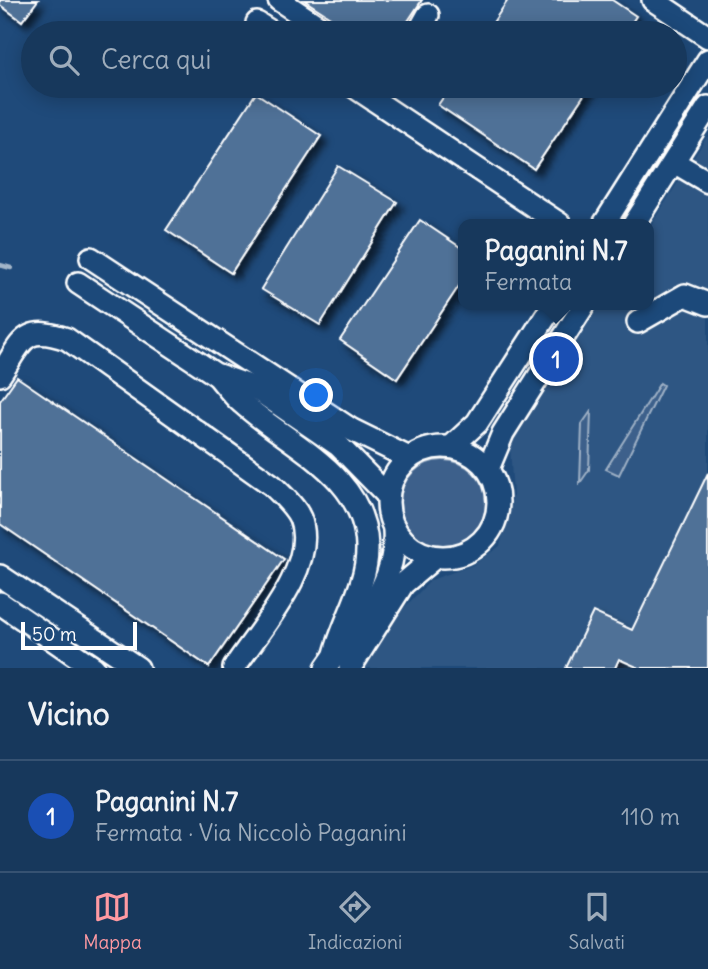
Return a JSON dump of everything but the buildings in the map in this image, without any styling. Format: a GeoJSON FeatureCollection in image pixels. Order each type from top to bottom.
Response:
{"type":"FeatureCollection","features":[{"type":"Feature","properties":{"kind":"street"},"geometry":{"type":"LineString","coordinates":[[279,0],[310,21]]}},
{"type":"Feature","properties":{"kind":"street"},"geometry":{"type":"LineString","coordinates":[[660,2],[686,21]]}},
{"type":"Feature","properties":{"kind":"street"},"geometry":{"type":"LineString","coordinates":[[687,22],[708,37]]}},
{"type":"Feature","properties":{"kind":"street"},"geometry":{"type":"LineString","coordinates":[[687,93],[708,60]]}},
{"type":"Feature","properties":{"kind":"street"},"geometry":{"type":"LineString","coordinates":[[388,98],[553,219]]}},
{"type":"Feature","properties":{"kind":"street"},"geometry":{"type":"LineString","coordinates":[[607,219],[684,98]]}},
{"type":"Feature","properties":{"kind":"street"},"geometry":{"type":"LineString","coordinates":[[638,219],[708,107]]}},
{"type":"Feature","properties":{"kind":"street"},"geometry":{"type":"LineString","coordinates":[[674,162],[708,182]]}},
{"type":"Feature","properties":{"kind":"street"},"geometry":{"type":"LineString","coordinates":[[91,258],[352,430],[409,458]]}},
{"type":"Feature","properties":{"kind":"street"},"geometry":{"type":"LineString","coordinates":[[78,282],[215,373],[255,388],[338,445],[387,495]]}},
{"type":"Feature","properties":{"kind":"street"},"geometry":{"type":"LineString","coordinates":[[638,322],[685,295],[708,304]]}},
{"type":"Feature","properties":{"kind":"street"},"geometry":{"type":"LineString","coordinates":[[451,447],[477,423],[549,310]]}},
{"type":"Feature","properties":{"kind":"street"},"geometry":{"type":"LineString","coordinates":[[488,469],[503,433],[581,310]]}},
{"type":"Feature","properties":{"kind":"street"},"geometry":{"type":"LineString","coordinates":[[0,375],[25,338],[42,331],[68,339],[272,485],[285,499],[299,517],[305,543],[299,568],[234,668]]}},
{"type":"Feature","properties":{"kind":"street"},"geometry":{"type":"LineString","coordinates":[[215,373],[241,403],[307,451],[337,478],[360,513],[367,548],[360,587],[342,627],[337,663]]}},
{"type":"Feature","properties":{"kind":"street"},"geometry":{"type":"LineString","coordinates":[[337,663],[380,594],[392,566],[396,549],[387,495],[398,468],[422,451],[451,447],[478,459],[488,469],[496,486],[499,505],[495,523],[485,539],[470,551],[453,558],[434,558],[418,552],[394,530]]}},
{"type":"Feature","properties":{"kind":"street"},"geometry":{"type":"LineString","coordinates":[[337,663],[403,584],[434,558]]}},
{"type":"Feature","properties":{"kind":"street"},"geometry":{"type":"LineString","coordinates":[[0,576],[138,668]]}},
{"type":"Feature","properties":{"kind":"street"},"geometry":{"type":"LineString","coordinates":[[0,603],[94,668]]}},
{"type":"Feature","properties":{"kind":"shaded area"},"geometry":{"type":"Polygon","coordinates":[[[708,135],[708,668],[365,668],[400,612],[431,580],[473,565],[500,546],[513,496],[510,445],[597,310],[654,310],[654,220],[708,135]]]}},
{"type":"Feature","properties":{"kind":"shaded area"},"geometry":{"type":"Polygon","coordinates":[[[660,383],[663,385],[619,475],[606,469],[660,383]]]}},
{"type":"Feature","properties":{"kind":"shaded area"},"geometry":{"type":"Polygon","coordinates":[[[591,411],[589,470],[580,483],[582,424],[591,411]]]}},
{"type":"Feature","properties":{"kind":"shaded area"},"geometry":{"type":"Polygon","coordinates":[[[443,460],[467,467],[479,479],[486,503],[479,527],[467,539],[443,546],[419,539],[407,527],[400,503],[407,479],[419,467],[443,460]]]}},
{"type":"Feature","properties":{"kind":"waterway"},"geometry":{"type":"LineString","coordinates":[[0,265],[11,268]]}},
{"type":"Feature","properties":{"kind":"place","name":"Paganini N.7"},"geometry":{"type":"Point","coordinates":[556,359]}}]}
